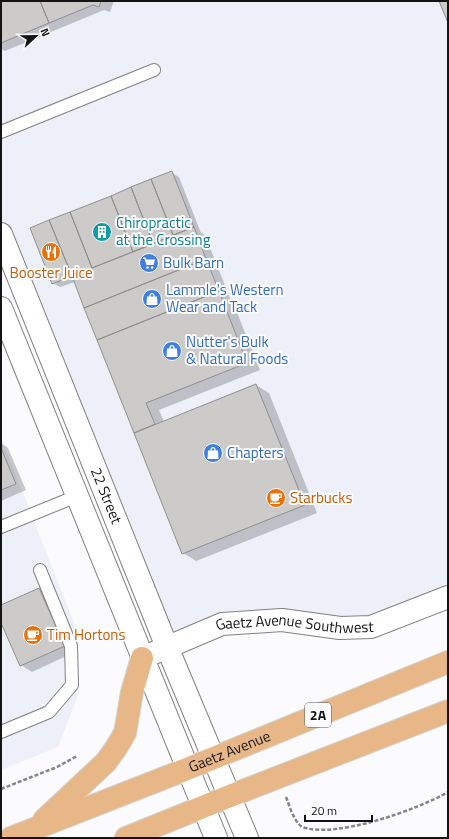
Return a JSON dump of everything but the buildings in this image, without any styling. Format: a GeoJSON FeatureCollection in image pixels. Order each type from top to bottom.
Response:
{"type":"FeatureCollection","features":[{"type":"Feature","properties":{"kind":"main road"},"geometry":{"type":"LineString","coordinates":[[36,828],[106,762],[116,748],[125,733],[132,692],[142,658]]}},
{"type":"Feature","properties":{"kind":"main road","name":"Gaetz Avenue"},"geometry":{"type":"LineString","coordinates":[[11,838],[187,769],[448,662]]}},
{"type":"Feature","properties":{"kind":"main road"},"geometry":{"type":"LineString","coordinates":[[126,838],[448,711]]}},
{"type":"Feature","properties":{"kind":"street","name":"22 Street"},"geometry":{"type":"LineString","coordinates":[[1,234],[167,647],[247,838]]}},
{"type":"Feature","properties":{"kind":"street","name":"22 Street"},"geometry":{"type":"LineString","coordinates":[[1,308],[216,838]]}},
{"type":"Feature","properties":{"kind":"street","name":"Gaetz Avenue Southwest"},"geometry":{"type":"LineString","coordinates":[[142,658],[222,624],[282,620],[340,628],[371,627],[448,597]]}},
{"type":"Feature","properties":{"kind":"lane"},"geometry":{"type":"LineString","coordinates":[[1,132],[154,70]]}},
{"type":"Feature","properties":{"kind":"lane"},"geometry":{"type":"LineString","coordinates":[[1,527],[77,496]]}},
{"type":"Feature","properties":{"kind":"lane"},"geometry":{"type":"LineString","coordinates":[[1,732],[49,712],[72,685],[71,646],[40,570]]}},
{"type":"Feature","properties":{"kind":"path"},"geometry":{"type":"LineString","coordinates":[[1,789],[57,767],[84,752]]}},
{"type":"Feature","properties":{"kind":"path"},"geometry":{"type":"LineString","coordinates":[[399,818],[448,792]]}},
{"type":"Feature","properties":{"kind":"path"},"geometry":{"type":"LineString","coordinates":[[286,796],[294,815],[301,826],[316,833]]}},
{"type":"Feature","properties":{"kind":"shaded area"},"geometry":{"type":"Polygon","coordinates":[[[1,1],[448,1],[448,597],[371,627],[282,620],[167,647],[1,234],[1,1]]]}},
{"type":"Feature","properties":{"kind":"shaded area"},"geometry":{"type":"Polygon","coordinates":[[[1,437],[78,633],[79,693],[58,747],[1,770],[1,437]]]}},
{"type":"Feature","properties":{"kind":"place","name":"Chiropractic at the Crossing"},"geometry":{"type":"Point","coordinates":[102,232]}},
{"type":"Feature","properties":{"kind":"place","name":"Booster Juice"},"geometry":{"type":"Point","coordinates":[51,252]}},
{"type":"Feature","properties":{"kind":"place","name":"Bulk Barn"},"geometry":{"type":"Point","coordinates":[149,263]}},
{"type":"Feature","properties":{"kind":"place","name":"Lammle's Western Wear and Tack"},"geometry":{"type":"Point","coordinates":[152,299]}},
{"type":"Feature","properties":{"kind":"place","name":"Nutter's Bulk & Natural Foods"},"geometry":{"type":"Point","coordinates":[172,351]}},
{"type":"Feature","properties":{"kind":"place","name":"Chapters"},"geometry":{"type":"Point","coordinates":[213,453]}},
{"type":"Feature","properties":{"kind":"place","name":"Starbucks"},"geometry":{"type":"Point","coordinates":[276,498]}},
{"type":"Feature","properties":{"kind":"place","name":"Tim Hortons"},"geometry":{"type":"Point","coordinates":[33,635]}}]}
